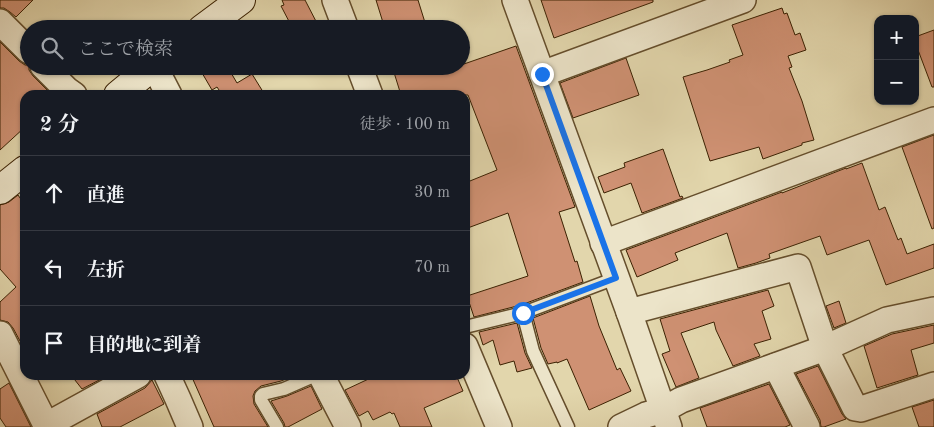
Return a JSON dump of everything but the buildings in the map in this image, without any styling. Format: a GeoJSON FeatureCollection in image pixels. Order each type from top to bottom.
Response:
{"type":"FeatureCollection","features":[{"type":"Feature","properties":{"kind":"main road"},"geometry":{"type":"LineString","coordinates":[[214,20],[241,0]]}},
{"type":"Feature","properties":{"kind":"main road"},"geometry":{"type":"LineString","coordinates":[[124,90],[143,75]]}},
{"type":"Feature","properties":{"kind":"main road"},"geometry":{"type":"LineString","coordinates":[[0,190],[20,176]]}},
{"type":"Feature","properties":{"kind":"street"},"geometry":{"type":"LineString","coordinates":[[335,0],[343,20]]}},
{"type":"Feature","properties":{"kind":"street"},"geometry":{"type":"LineString","coordinates":[[515,0],[666,418]]}},
{"type":"Feature","properties":{"kind":"street"},"geometry":{"type":"LineString","coordinates":[[542,74],[743,0]]}},
{"type":"Feature","properties":{"kind":"street"},"geometry":{"type":"LineString","coordinates":[[0,22],[20,42]]}},
{"type":"Feature","properties":{"kind":"street"},"geometry":{"type":"LineString","coordinates":[[52,75],[67,90]]}},
{"type":"Feature","properties":{"kind":"street"},"geometry":{"type":"LineString","coordinates":[[159,75],[166,90]]}},
{"type":"Feature","properties":{"kind":"street"},"geometry":{"type":"LineString","coordinates":[[362,75],[368,90]]}},
{"type":"Feature","properties":{"kind":"street"},"geometry":{"type":"LineString","coordinates":[[603,243],[934,120]]}},
{"type":"Feature","properties":{"kind":"street"},"geometry":{"type":"LineString","coordinates":[[629,312],[798,266],[825,348],[855,408],[861,409],[934,385]]}},
{"type":"Feature","properties":{"kind":"street"},"geometry":{"type":"LineString","coordinates":[[666,418],[680,400],[825,348],[887,320],[934,310]]}},
{"type":"Feature","properties":{"kind":"street"},"geometry":{"type":"LineString","coordinates":[[0,334],[20,376]]}},
{"type":"Feature","properties":{"kind":"street"},"geometry":{"type":"LineString","coordinates":[[470,358],[499,427]]}},
{"type":"Feature","properties":{"kind":"street"},"geometry":{"type":"LineString","coordinates":[[776,366],[807,427]]}},
{"type":"Feature","properties":{"kind":"street"},"geometry":{"type":"LineString","coordinates":[[22,380],[43,425],[128,380]]}},
{"type":"Feature","properties":{"kind":"street"},"geometry":{"type":"LineString","coordinates":[[169,380],[190,427]]}},
{"type":"Feature","properties":{"kind":"street"},"geometry":{"type":"LineString","coordinates":[[325,380],[348,427]]}},
{"type":"Feature","properties":{"kind":"street"},"geometry":{"type":"LineString","coordinates":[[621,427],[646,415],[666,418]]}},
{"type":"Feature","properties":{"kind":"lane"},"geometry":{"type":"LineString","coordinates":[[470,326],[523,313],[616,278]]}},
{"type":"Feature","properties":{"kind":"lane"},"geometry":{"type":"LineString","coordinates":[[523,313],[533,351],[568,427]]}},
{"type":"Feature","properties":{"kind":"lane"},"geometry":{"type":"LineString","coordinates":[[277,427],[261,400],[261,396],[311,380]]}},
{"type":"Feature","properties":{"kind":"route"},"geometry":{"type":"LineString","coordinates":[[523,313],[616,278],[542,74]]}}]}
